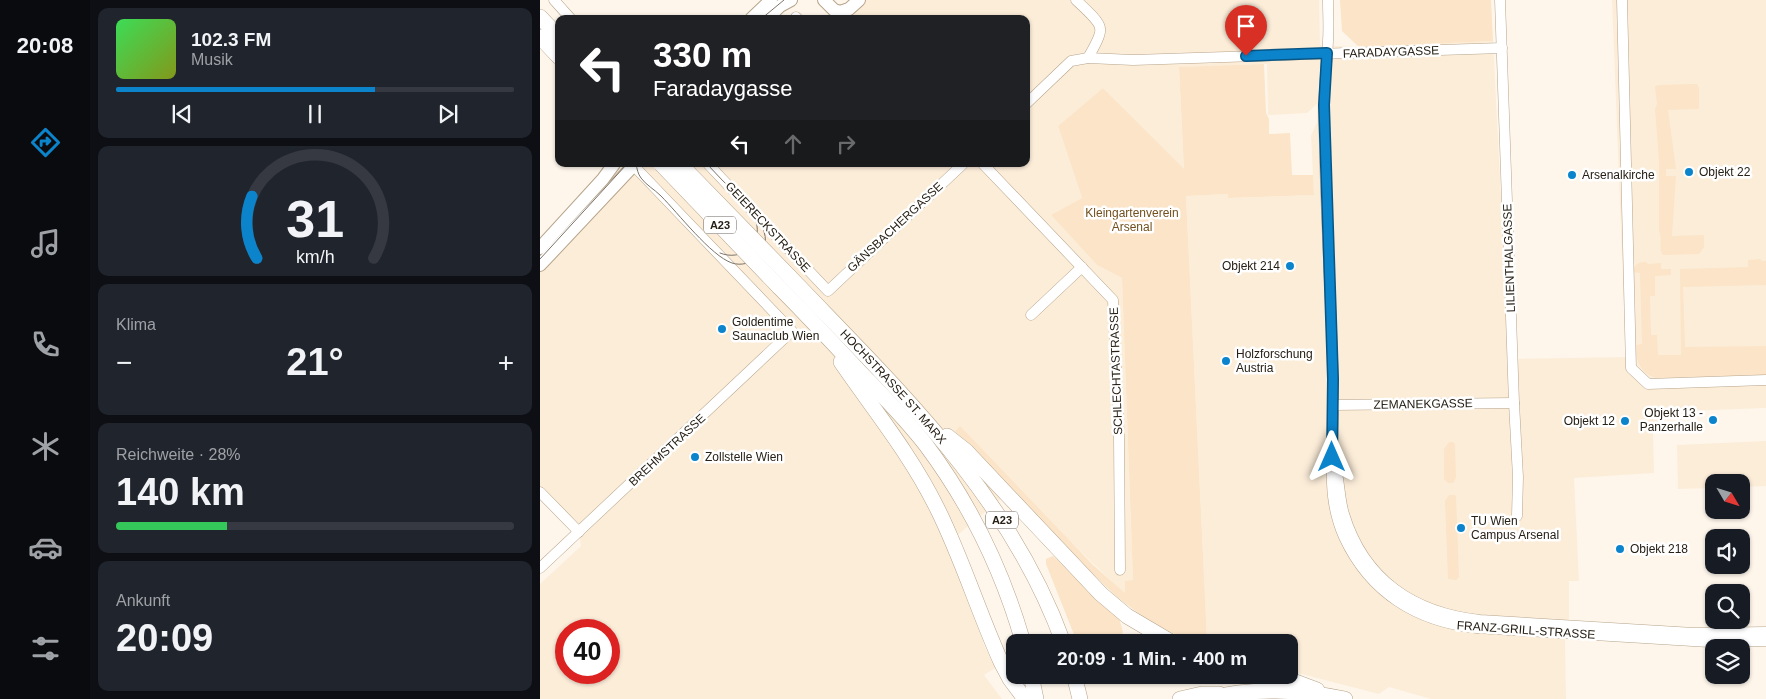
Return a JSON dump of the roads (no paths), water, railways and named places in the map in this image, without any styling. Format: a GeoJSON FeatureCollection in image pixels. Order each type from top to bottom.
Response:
{"type":"FeatureCollection","features":[{"type":"Feature","properties":{"kind":"highway"},"geometry":{"type":"LineString","coordinates":[[540,17],[555,32]]}},
{"type":"Feature","properties":{"kind":"highway"},"geometry":{"type":"LineString","coordinates":[[540,37],[555,53]]}},
{"type":"Feature","properties":{"kind":"highway","name":"HOCHSTRASSE ST. MARX"},"geometry":{"type":"LineString","coordinates":[[664,167],[912,428],[951,482],[978,529],[996,567],[1020,634]]}},
{"type":"Feature","properties":{"kind":"highway","name":"HOCHSTRASSE ST. MARX"},"geometry":{"type":"LineString","coordinates":[[683,167],[918,412],[966,469],[1002,520],[1036,579],[1060,634]]}},
{"type":"Feature","properties":{"kind":"highway"},"geometry":{"type":"LineString","coordinates":[[813,322],[901,447],[936,506],[952,541],[1000,662],[1025,699]]}},
{"type":"Feature","properties":{"kind":"highway"},"geometry":{"type":"LineString","coordinates":[[918,412],[966,451],[1077,570],[1113,605],[1156,634]]}},
{"type":"Feature","properties":{"kind":"highway"},"geometry":{"type":"LineString","coordinates":[[1298,683],[1341,698]]}},
{"type":"Feature","properties":{"kind":"highway"},"geometry":{"type":"LineString","coordinates":[[1033,684],[1036,699]]}},
{"type":"Feature","properties":{"kind":"highway"},"geometry":{"type":"LineString","coordinates":[[1076,684],[1080,699]]}},
{"type":"Feature","properties":{"kind":"highway"},"geometry":{"type":"LineString","coordinates":[[1209,699],[1241,692],[1290,692],[1341,698]]}},
{"type":"Feature","properties":{"kind":"highway"},"geometry":{"type":"LineString","coordinates":[[1180,699],[1202,694],[1228,694]]}},
{"type":"Feature","properties":{"kind":"main road"},"geometry":{"type":"LineString","coordinates":[[755,15],[771,0]]}},
{"type":"Feature","properties":{"kind":"main road"},"geometry":{"type":"LineString","coordinates":[[824,0],[839,15],[859,0]]}},
{"type":"Feature","properties":{"kind":"main road"},"geometry":{"type":"LineString","coordinates":[[772,15],[788,2]]}},
{"type":"Feature","properties":{"kind":"main road"},"geometry":{"type":"LineString","coordinates":[[540,248],[612,167]]}},
{"type":"Feature","properties":{"kind":"main road"},"geometry":{"type":"LineString","coordinates":[[540,265],[632,167]]}},
{"type":"Feature","properties":{"kind":"street"},"geometry":{"type":"LineString","coordinates":[[554,0],[568,15]]}},
{"type":"Feature","properties":{"kind":"street"},"geometry":{"type":"LineString","coordinates":[[1076,0],[1098,22],[1100,28],[1100,34],[1088,58]]}},
{"type":"Feature","properties":{"kind":"street","name":"FRANZ-GRILL-STRASSE"},"geometry":{"type":"LineString","coordinates":[[1328,0],[1324,105],[1333,379],[1332,498],[1348,545],[1359,563],[1383,590],[1398,602],[1420,614],[1453,625],[1709,642],[1766,641]]}},
{"type":"Feature","properties":{"kind":"street","name":"LILIENTHALGASSE"},"geometry":{"type":"LineString","coordinates":[[1500,0],[1518,472],[1517,516]]}},
{"type":"Feature","properties":{"kind":"street"},"geometry":{"type":"LineString","coordinates":[[1622,0],[1631,368],[1648,384],[1766,380]]}},
{"type":"Feature","properties":{"kind":"street","name":"FARADAYGASSE"},"geometry":{"type":"LineString","coordinates":[[1030,100],[1071,61],[1088,58],[1133,60],[1502,48]]}},
{"type":"Feature","properties":{"kind":"street","name":"BREHMSTRASSE"},"geometry":{"type":"LineString","coordinates":[[540,568],[792,330],[636,167]]}},
{"type":"Feature","properties":{"kind":"street","name":"GEIERECKSTRASSE"},"geometry":{"type":"LineString","coordinates":[[711,167],[828,291]]}},
{"type":"Feature","properties":{"kind":"street","name":"GÄNSBACHERGASSE"},"geometry":{"type":"LineString","coordinates":[[828,291],[960,167]]}},
{"type":"Feature","properties":{"kind":"street","name":"SCHLECHTASTRASSE"},"geometry":{"type":"LineString","coordinates":[[986,167],[1113,300],[1119,436],[1120,570]]}},
{"type":"Feature","properties":{"kind":"street"},"geometry":{"type":"LineString","coordinates":[[1031,315],[1082,267]]}},
{"type":"Feature","properties":{"kind":"street","name":"ZEMANEKGASSE"},"geometry":{"type":"LineString","coordinates":[[1332,405],[1514,403]]}},
{"type":"Feature","properties":{"kind":"street","name":"FRANZ-GRILL-STRASSE"},"geometry":{"type":"LineString","coordinates":[[1332,457],[1344,514],[1363,555],[1388,584],[1409,599],[1431,610],[1455,617],[1480,620],[1655,631],[1766,632]]}},
{"type":"Feature","properties":{"kind":"street"},"geometry":{"type":"LineString","coordinates":[[540,492],[579,532]]}},
{"type":"Feature","properties":{"kind":"tram line"},"geometry":{"type":"LineString","coordinates":[[766,15],[784,0]]}},
{"type":"Feature","properties":{"kind":"tram line"},"geometry":{"type":"LineString","coordinates":[[540,259],[624,167]]}},
{"type":"Feature","properties":{"kind":"tram line"},"geometry":{"type":"LineString","coordinates":[[637,167],[643,180],[661,196],[714,252],[732,263],[746,264],[757,258],[763,250],[764,232],[755,215],[710,167]]}},
{"type":"Feature","properties":{"kind":"tram line"},"geometry":{"type":"LineString","coordinates":[[720,253],[736,255],[749,249],[756,237],[756,221]]}},
{"type":"Feature","properties":{"kind":"place","name":"Objekt 22"},"geometry":{"type":"Point","coordinates":[1689,172]}},
{"type":"Feature","properties":{"kind":"place","name":"Arsenalkirche"},"geometry":{"type":"Point","coordinates":[1572,175]}},
{"type":"Feature","properties":{"kind":"place","name":"Objekt 214"},"geometry":{"type":"Point","coordinates":[1290,266]}},
{"type":"Feature","properties":{"kind":"place","name":"Goldentime Saunaclub Wien"},"geometry":{"type":"Point","coordinates":[722,329]}},
{"type":"Feature","properties":{"kind":"place","name":"Holzforschung Austria"},"geometry":{"type":"Point","coordinates":[1226,361]}},
{"type":"Feature","properties":{"kind":"place","name":"Objekt 13 - Panzerhalle"},"geometry":{"type":"Point","coordinates":[1713,420]}},
{"type":"Feature","properties":{"kind":"place","name":"Objekt 12"},"geometry":{"type":"Point","coordinates":[1625,421]}},
{"type":"Feature","properties":{"kind":"place","name":"Zollstelle Wien"},"geometry":{"type":"Point","coordinates":[695,457]}},
{"type":"Feature","properties":{"kind":"place","name":"TU Wien Campus Arsenal"},"geometry":{"type":"Point","coordinates":[1461,528]}},
{"type":"Feature","properties":{"kind":"place","name":"Objekt 218"},"geometry":{"type":"Point","coordinates":[1620,549]}},
{"type":"Feature","properties":{"kind":"park label","name":"Kleingartenverein Arsenal"},"geometry":{"type":"Point","coordinates":[1132,220]}}]}
